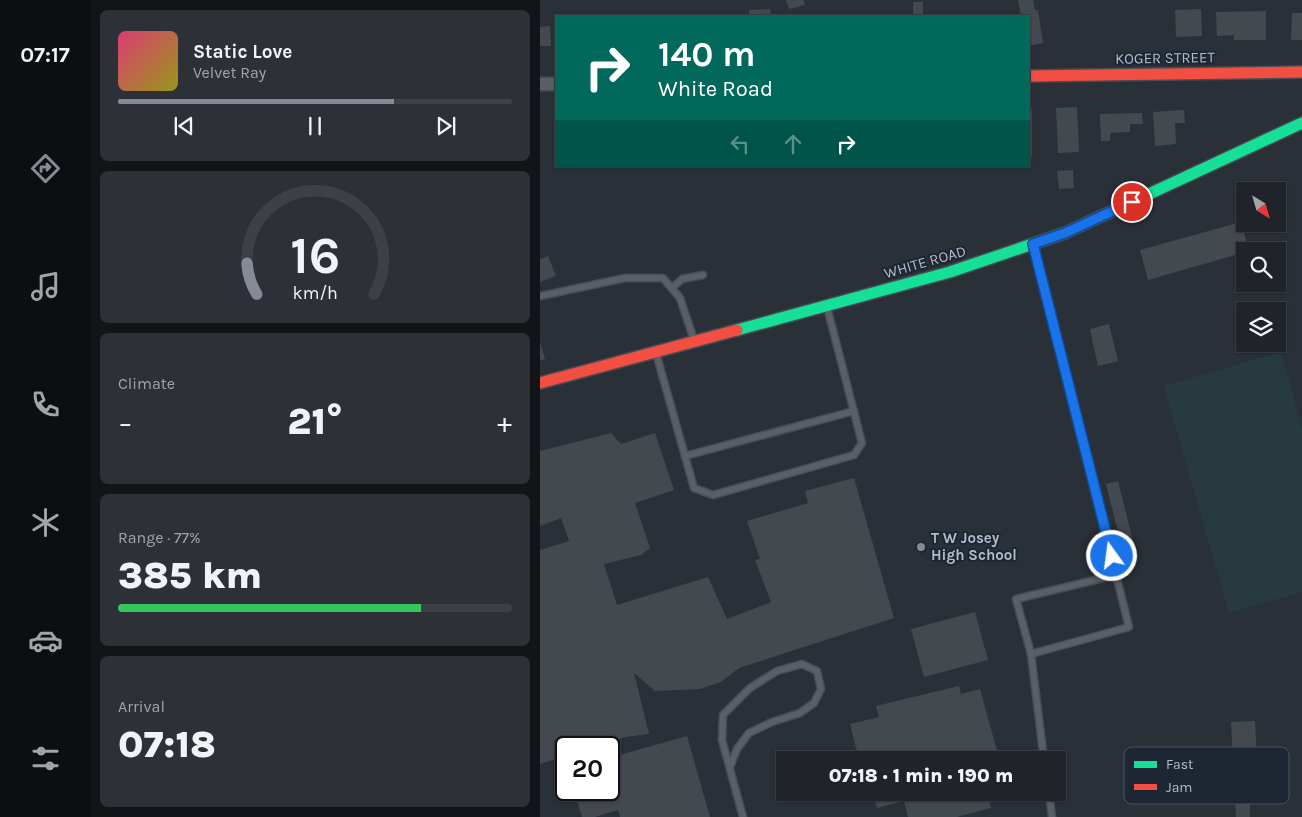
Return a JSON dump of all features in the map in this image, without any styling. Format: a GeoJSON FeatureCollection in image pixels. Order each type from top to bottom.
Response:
{"type":"FeatureCollection","features":[{"type":"Feature","properties":{"kind":"street","name":"KOGER STREET"},"geometry":{"type":"LineString","coordinates":[[1030,76],[1302,72]]}},
{"type":"Feature","properties":{"kind":"street"},"geometry":{"type":"LineString","coordinates":[[540,84],[555,84]]}},
{"type":"Feature","properties":{"kind":"street","name":"WHITE ROAD"},"geometry":{"type":"LineString","coordinates":[[540,383],[950,272],[1033,244],[1065,233],[1302,123]]}},
{"type":"Feature","properties":{"kind":"lane"},"geometry":{"type":"LineString","coordinates":[[1031,654],[1129,627],[1033,244]]}},
{"type":"Feature","properties":{"kind":"lane"},"geometry":{"type":"LineString","coordinates":[[672,288],[682,279],[704,275]]}},
{"type":"Feature","properties":{"kind":"lane"},"geometry":{"type":"LineString","coordinates":[[540,296],[625,278],[663,278],[680,298],[694,341]]}},
{"type":"Feature","properties":{"kind":"lane"},"geometry":{"type":"LineString","coordinates":[[655,352],[694,488],[713,495],[752,485],[854,455],[862,443],[826,305]]}},
{"type":"Feature","properties":{"kind":"lane"},"geometry":{"type":"LineString","coordinates":[[685,456],[854,411]]}},
{"type":"Feature","properties":{"kind":"lane"},"geometry":{"type":"LineString","coordinates":[[1043,751],[1031,654],[1016,599],[1116,575]]}},
{"type":"Feature","properties":{"kind":"lane"},"geometry":{"type":"LineString","coordinates":[[730,767],[738,749],[749,733],[772,722],[800,713],[814,703],[821,688],[818,671],[802,664],[777,671],[750,688],[723,715],[722,740],[743,817]]}},
{"type":"Feature","properties":{"kind":"lane"},"geometry":{"type":"LineString","coordinates":[[1050,801],[1052,817]]}},
{"type":"Feature","properties":{"kind":"green space"},"geometry":{"type":"Polygon","coordinates":[[[1281,352],[1302,428],[1302,592],[1229,613],[1164,386],[1281,352]]]}},
{"type":"Feature","properties":{"kind":"building"},"geometry":{"type":"Polygon","coordinates":[[[786,0],[803,0],[805,5],[789,9],[786,0]]]}},
{"type":"Feature","properties":{"kind":"building"},"geometry":{"type":"Polygon","coordinates":[[[1018,0],[1033,0],[1035,10],[1038,10],[1043,43],[1030,46],[1030,15],[1021,15],[1018,0]]]}},
{"type":"Feature","properties":{"kind":"building"},"geometry":{"type":"Polygon","coordinates":[[[913,2],[923,2],[923,15],[913,15],[913,2]]]}},
{"type":"Feature","properties":{"kind":"building"},"geometry":{"type":"Polygon","coordinates":[[[770,9],[771,15],[749,15],[749,10],[770,9]]]}},
{"type":"Feature","properties":{"kind":"building"},"geometry":{"type":"Polygon","coordinates":[[[1201,9],[1202,36],[1176,37],[1175,10],[1201,9]]]}},
{"type":"Feature","properties":{"kind":"building"},"geometry":{"type":"Polygon","coordinates":[[[1266,11],[1266,40],[1234,40],[1234,35],[1217,36],[1216,12],[1266,11]]]}},
{"type":"Feature","properties":{"kind":"building"},"geometry":{"type":"Polygon","coordinates":[[[1292,13],[1302,13],[1302,40],[1291,40],[1292,13]]]}},
{"type":"Feature","properties":{"kind":"building"},"geometry":{"type":"Polygon","coordinates":[[[550,26],[551,46],[540,46],[540,27],[550,26]]]}},
{"type":"Feature","properties":{"kind":"building"},"geometry":{"type":"Polygon","coordinates":[[[1077,107],[1079,152],[1058,153],[1056,108],[1077,107]]]}},
{"type":"Feature","properties":{"kind":"building"},"geometry":{"type":"Polygon","coordinates":[[[1030,109],[1032,109],[1032,156],[1030,156],[1030,109]]]}},
{"type":"Feature","properties":{"kind":"building"},"geometry":{"type":"Polygon","coordinates":[[[1184,110],[1185,123],[1175,123],[1176,144],[1155,146],[1153,112],[1184,110]]]}},
{"type":"Feature","properties":{"kind":"building"},"geometry":{"type":"Polygon","coordinates":[[[1142,113],[1143,124],[1130,124],[1130,132],[1110,133],[1110,141],[1101,141],[1100,114],[1142,113]]]}},
{"type":"Feature","properties":{"kind":"building"},"geometry":{"type":"Polygon","coordinates":[[[1073,170],[1074,188],[1059,189],[1057,171],[1073,170]]]}},
{"type":"Feature","properties":{"kind":"building"},"geometry":{"type":"Polygon","coordinates":[[[1236,223],[1236,232],[1244,232],[1247,242],[1236,242],[1236,255],[1148,280],[1140,250],[1236,223]]]}},
{"type":"Feature","properties":{"kind":"building"},"geometry":{"type":"Polygon","coordinates":[[[548,256],[556,276],[540,282],[540,259],[548,256]]]}},
{"type":"Feature","properties":{"kind":"building"},"geometry":{"type":"Polygon","coordinates":[[[1109,324],[1118,361],[1098,366],[1090,329],[1109,324]]]}},
{"type":"Feature","properties":{"kind":"building"},"geometry":{"type":"Polygon","coordinates":[[[540,342],[545,359],[540,361],[540,342]]]}},
{"type":"Feature","properties":{"kind":"building"},"geometry":{"type":"Polygon","coordinates":[[[611,433],[621,444],[655,433],[674,490],[635,503],[650,548],[641,555],[604,564],[617,605],[708,577],[727,619],[771,602],[755,560],[760,559],[747,521],[808,503],[805,491],[854,478],[894,618],[739,668],[721,682],[700,689],[655,691],[634,673],[649,734],[620,739],[620,736],[555,736],[555,759],[540,764],[540,550],[569,541],[561,518],[540,526],[540,451],[611,433]]]}},
{"type":"Feature","properties":{"kind":"building"},"geometry":{"type":"Polygon","coordinates":[[[1118,481],[1138,561],[1126,564],[1106,484],[1118,481]]]}},
{"type":"Feature","properties":{"kind":"building"},"geometry":{"type":"Polygon","coordinates":[[[975,612],[988,660],[924,677],[911,629],[975,612]]]}},
{"type":"Feature","properties":{"kind":"building"},"geometry":{"type":"Polygon","coordinates":[[[959,686],[961,694],[980,689],[997,751],[857,751],[850,724],[879,717],[876,706],[959,686]]]}},
{"type":"Feature","properties":{"kind":"building"},"geometry":{"type":"Polygon","coordinates":[[[1255,721],[1256,747],[1232,747],[1231,722],[1255,721]]]}},
{"type":"Feature","properties":{"kind":"building"},"geometry":{"type":"Polygon","coordinates":[[[687,736],[710,817],[620,817],[618,810],[595,817],[582,817],[577,801],[620,801],[620,755],[687,736]]]}},
{"type":"Feature","properties":{"kind":"building"},"geometry":{"type":"Polygon","coordinates":[[[875,801],[904,801],[877,808],[875,801]]]}},
{"type":"Feature","properties":{"kind":"building"},"geometry":{"type":"Polygon","coordinates":[[[904,801],[989,801],[991,808],[957,817],[908,817],[904,801]]]}},
{"type":"Feature","properties":{"kind":"building"},"geometry":{"type":"Polygon","coordinates":[[[1235,804],[1250,804],[1250,817],[1236,817],[1235,804]]]}},
{"type":"Feature","properties":{"kind":"traffic: fast"},"geometry":{"type":"LineString","coordinates":[[737,330],[950,272],[1065,233],[1302,123]]}},
{"type":"Feature","properties":{"kind":"traffic: jam"},"geometry":{"type":"LineString","coordinates":[[1030,76],[1302,72]]}},
{"type":"Feature","properties":{"kind":"traffic: jam"},"geometry":{"type":"LineString","coordinates":[[540,383],[737,330]]}},
{"type":"Feature","properties":{"kind":"place","name":"T W Josey High School"},"geometry":{"type":"Point","coordinates":[921,547]}},
{"type":"Feature","properties":{"kind":"route"},"geometry":{"type":"LineString","coordinates":[[1112,556],[1033,244],[1065,233],[1132,202]]}}]}
